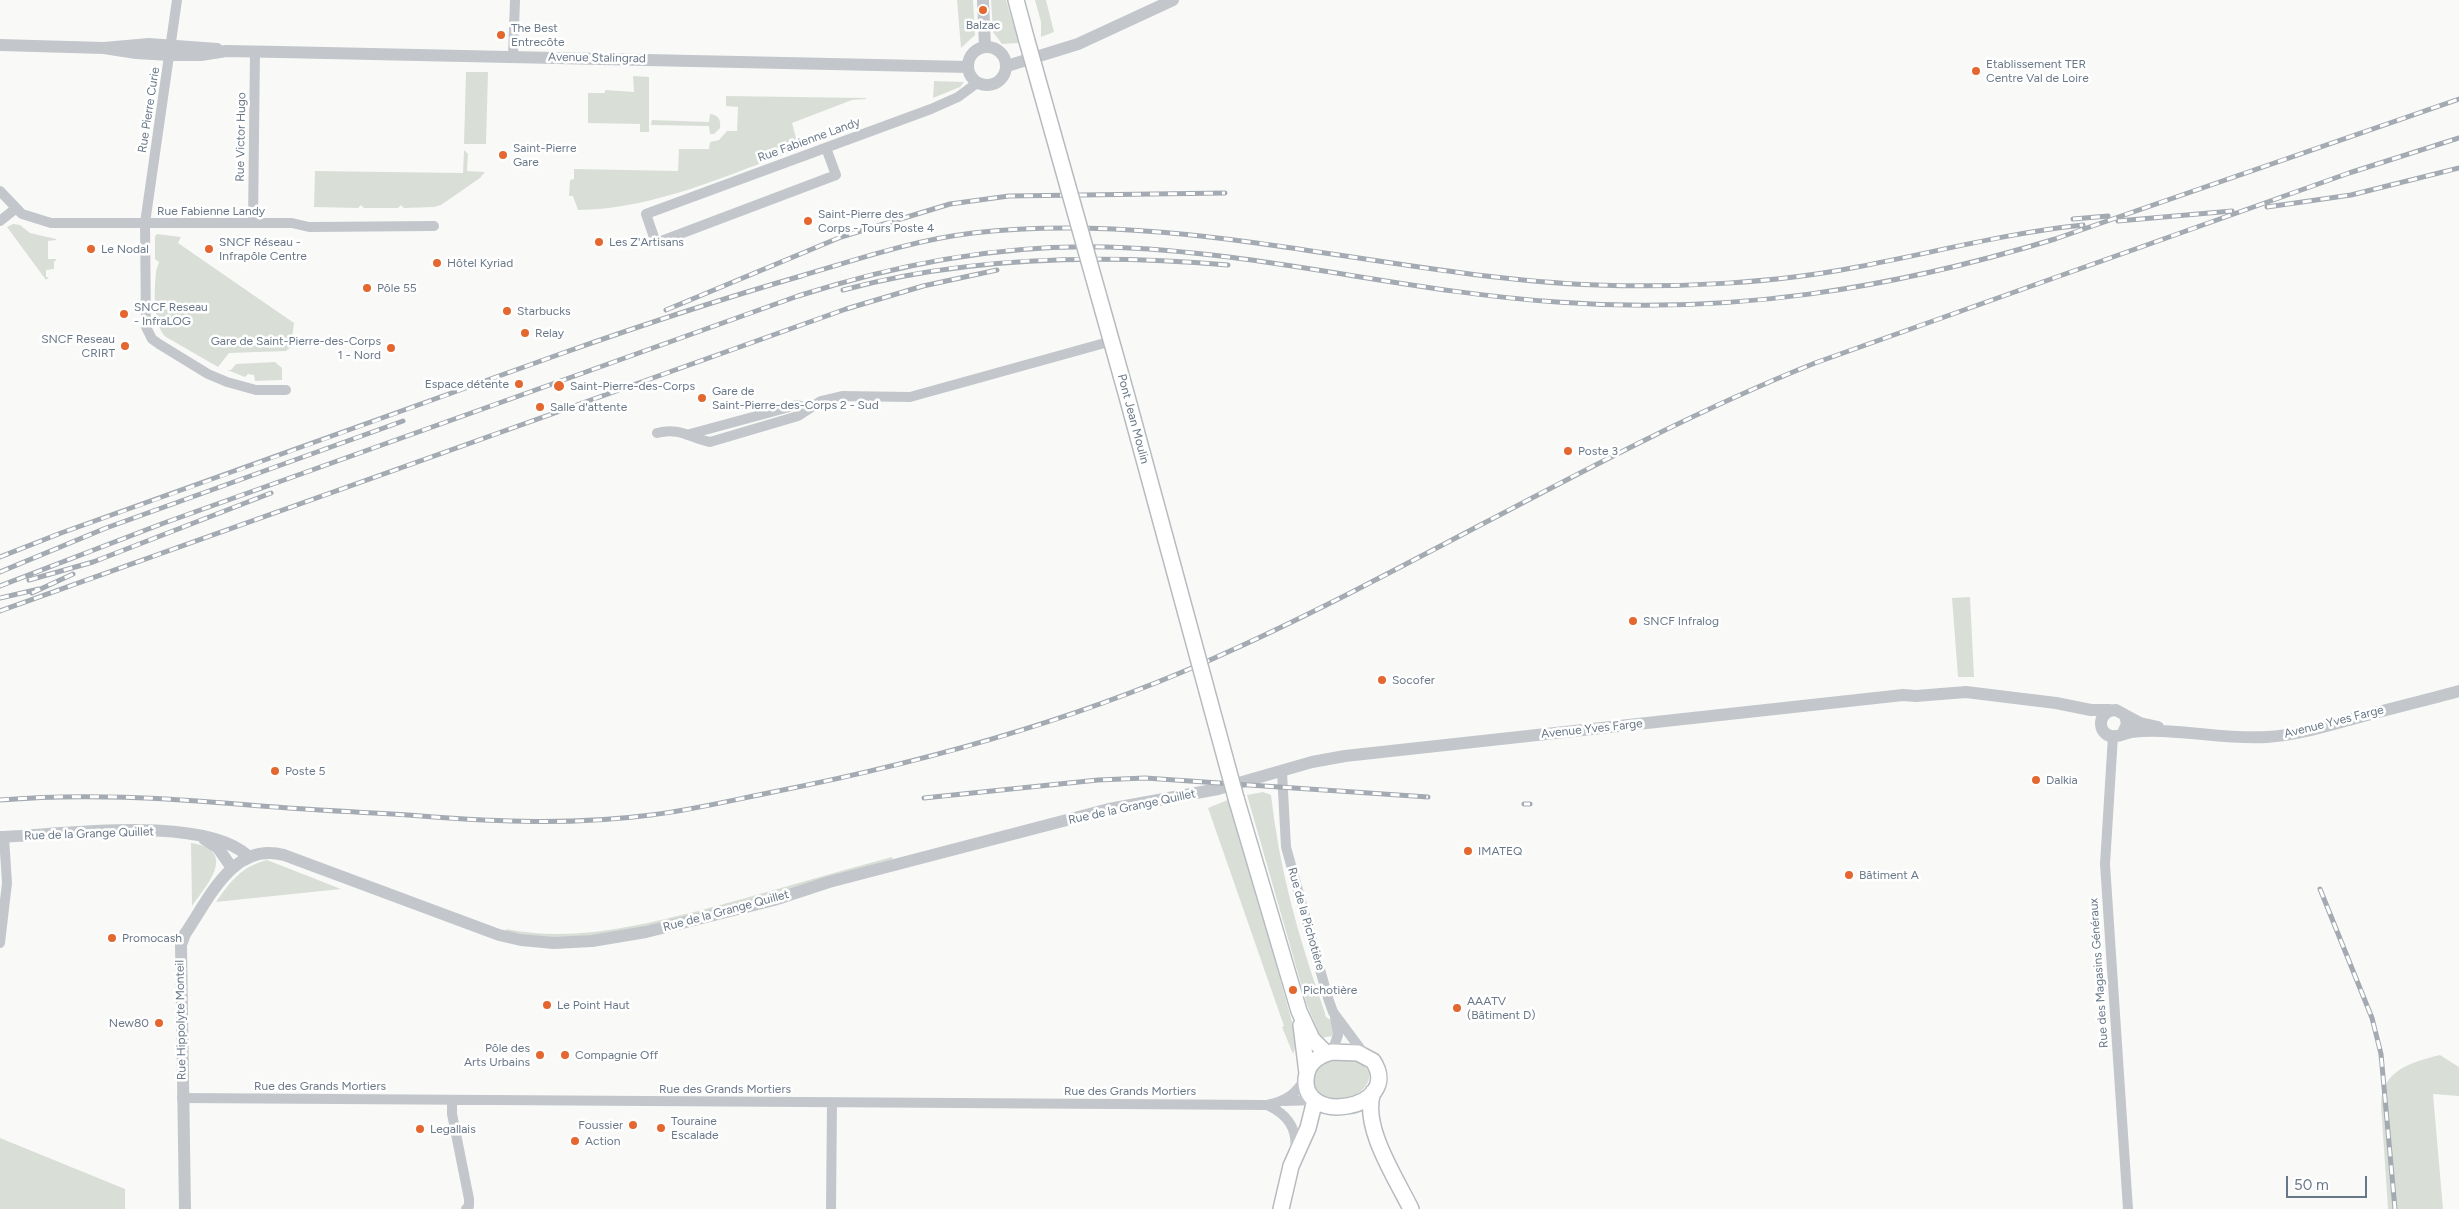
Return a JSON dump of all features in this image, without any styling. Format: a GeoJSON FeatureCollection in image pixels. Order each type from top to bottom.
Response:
{"type":"FeatureCollection","features":[{"type":"Feature","properties":{"kind":"main road","name":"Pont Jean Moulin"},"geometry":{"type":"LineString","coordinates":[[1016,0],[1112,341],[1236,798],[1299,1011]]}},
{"type":"Feature","properties":{"kind":"main road"},"geometry":{"type":"LineString","coordinates":[[1299,1011],[1312,1040],[1329,1053]]}},
{"type":"Feature","properties":{"kind":"main road"},"geometry":{"type":"LineString","coordinates":[[1299,1011],[1307,1086],[1315,1100],[1329,1106],[1345,1106],[1362,1101],[1373,1092]]}},
{"type":"Feature","properties":{"kind":"main road"},"geometry":{"type":"LineString","coordinates":[[1307,1075],[1315,1059],[1329,1053],[1351,1052],[1365,1055],[1375,1065],[1378,1075],[1369,1106],[1373,1128],[1411,1209]]}},
{"type":"Feature","properties":{"kind":"main road"},"geometry":{"type":"LineString","coordinates":[[1281,1209],[1291,1166],[1308,1128],[1315,1100]]}},
{"type":"Feature","properties":{"kind":"street","name":"Rue Pierre Curie"},"geometry":{"type":"LineString","coordinates":[[177,0],[145,223],[144,320],[152,339],[208,374],[226,382],[256,390],[286,390]]}},
{"type":"Feature","properties":{"kind":"street"},"geometry":{"type":"LineString","coordinates":[[512,56],[515,0]]}},
{"type":"Feature","properties":{"kind":"street"},"geometry":{"type":"LineString","coordinates":[[982,0],[985,47]]}},
{"type":"Feature","properties":{"kind":"street"},"geometry":{"type":"LineString","coordinates":[[1007,66],[1084,42],[1173,0]]}},
{"type":"Feature","properties":{"kind":"street","name":"Avenue Stalingrad"},"geometry":{"type":"LineString","coordinates":[[0,45],[50,48],[104,48],[136,53],[171,50],[201,55],[226,51],[968,67]]}},
{"type":"Feature","properties":{"kind":"street"},"geometry":{"type":"LineString","coordinates":[[985,47],[992,47],[1003,54],[1007,66],[1003,77],[994,84],[978,83],[969,73],[968,67],[975,52],[985,47]]}},
{"type":"Feature","properties":{"kind":"street","name":"Avenue Stalingrad"},"geometry":{"type":"LineString","coordinates":[[0,54],[50,48]]}},
{"type":"Feature","properties":{"kind":"street","name":"Rue Victor Hugo"},"geometry":{"type":"LineString","coordinates":[[253,223],[254,52]]}},
{"type":"Feature","properties":{"kind":"street","name":"Rue Fabienne Landy"},"geometry":{"type":"LineString","coordinates":[[826,148],[836,175],[656,243],[646,214],[958,97],[978,83]]}},
{"type":"Feature","properties":{"kind":"street","name":"Rue Fabienne Landy"},"geometry":{"type":"LineString","coordinates":[[0,191],[15,209],[33,220],[50,223],[292,223],[309,227],[434,226]]}},
{"type":"Feature","properties":{"kind":"street"},"geometry":{"type":"LineString","coordinates":[[0,221],[15,209]]}},
{"type":"Feature","properties":{"kind":"street"},"geometry":{"type":"LineString","coordinates":[[657,433],[670,431],[690,434],[700,440],[710,442],[798,416],[821,401],[842,396],[910,397],[1112,341]]}},
{"type":"Feature","properties":{"kind":"street","name":"Avenue Yves Farge"},"geometry":{"type":"LineString","coordinates":[[1282,772],[1312,762],[1345,756],[1903,694],[1919,689],[1976,685],[2018,692],[2079,708],[2110,710]]}},
{"type":"Feature","properties":{"kind":"street","name":"Avenue Yves Farge"},"geometry":{"type":"LineString","coordinates":[[2125,714],[2140,722],[2177,732],[2229,738],[2280,736],[2459,691]]}},
{"type":"Feature","properties":{"kind":"street","name":"Avenue Yves Farge"},"geometry":{"type":"LineString","coordinates":[[2079,708],[2095,716],[2101,725]]}},
{"type":"Feature","properties":{"kind":"street"},"geometry":{"type":"LineString","coordinates":[[2110,710],[2121,711],[2125,714],[2127,724],[2118,735],[2105,733],[2101,725],[2102,717],[2110,710]]}},
{"type":"Feature","properties":{"kind":"street","name":"Avenue Yves Farge"},"geometry":{"type":"LineString","coordinates":[[2118,735],[2177,732]]}},
{"type":"Feature","properties":{"kind":"street","name":"Rue des Magasins Généraux"},"geometry":{"type":"LineString","coordinates":[[2118,735],[2105,864],[2128,1209]]}},
{"type":"Feature","properties":{"kind":"street","name":"Rue de la Grange Quillet"},"geometry":{"type":"LineString","coordinates":[[2,837],[152,830],[219,838],[239,848],[248,856],[269,852],[284,855],[506,937],[554,943],[592,941],[646,932],[774,900],[829,882],[1109,809],[1218,789],[1282,772]]}},
{"type":"Feature","properties":{"kind":"street","name":"Rue de la Pichotière"},"geometry":{"type":"LineString","coordinates":[[1282,772],[1286,846],[1333,1012],[1365,1055]]}},
{"type":"Feature","properties":{"kind":"street","name":"Rue de la Grange Quillet"},"geometry":{"type":"LineString","coordinates":[[177,832],[203,838],[213,844],[222,852],[232,868]]}},
{"type":"Feature","properties":{"kind":"street"},"geometry":{"type":"LineString","coordinates":[[0,943],[7,883],[2,837]]}},
{"type":"Feature","properties":{"kind":"street","name":"Rue Hippolyte Monteil"},"geometry":{"type":"LineString","coordinates":[[185,1209],[181,945],[185,934],[232,868],[248,856]]}},
{"type":"Feature","properties":{"kind":"street"},"geometry":{"type":"LineString","coordinates":[[1329,1053],[1338,1035],[1333,1012]]}},
{"type":"Feature","properties":{"kind":"street"},"geometry":{"type":"LineString","coordinates":[[1282,1102],[1294,1095],[1307,1075]]}},
{"type":"Feature","properties":{"kind":"street","name":"Rue des Grands Mortiers"},"geometry":{"type":"LineString","coordinates":[[182,1098],[1267,1105],[1297,1100],[1315,1100]]}},
{"type":"Feature","properties":{"kind":"street"},"geometry":{"type":"LineString","coordinates":[[452,1100],[452,1114],[469,1199],[467,1209]]}},
{"type":"Feature","properties":{"kind":"street"},"geometry":{"type":"LineString","coordinates":[[831,1209],[832,1102]]}},
{"type":"Feature","properties":{"kind":"street"},"geometry":{"type":"LineString","coordinates":[[1267,1105],[1283,1114],[1293,1128],[1295,1148],[1291,1166]]}},
{"type":"Feature","properties":{"kind":"shaded area"},"geometry":{"type":"Polygon","coordinates":[[[957,0],[973,0],[975,35],[961,48],[957,0]]]}},
{"type":"Feature","properties":{"kind":"shaded area"},"geometry":{"type":"Polygon","coordinates":[[[991,0],[1006,0],[1019,43],[1002,44],[993,32],[991,0]]]}},
{"type":"Feature","properties":{"kind":"shaded area"},"geometry":{"type":"Polygon","coordinates":[[[1035,0],[1046,0],[1054,32],[1041,37],[1041,22],[1035,0]]]}},
{"type":"Feature","properties":{"kind":"shaded area"},"geometry":{"type":"Polygon","coordinates":[[[466,72],[488,72],[486,144],[464,144],[466,72]]]}},
{"type":"Feature","properties":{"kind":"shaded area"},"geometry":{"type":"Polygon","coordinates":[[[633,76],[649,77],[649,132],[640,132],[640,124],[588,123],[588,93],[605,93],[605,90],[634,92],[633,76]]]}},
{"type":"Feature","properties":{"kind":"shaded area"},"geometry":{"type":"Polygon","coordinates":[[[934,81],[964,82],[960,87],[933,98],[934,81]]]}},
{"type":"Feature","properties":{"kind":"shaded area"},"geometry":{"type":"Polygon","coordinates":[[[726,96],[866,99],[852,100],[792,123],[799,149],[663,197],[635,204],[578,210],[573,196],[569,196],[570,180],[574,179],[574,169],[678,171],[679,149],[709,149],[710,142],[719,140],[727,131],[737,131],[738,107],[726,106],[726,96]]]}},
{"type":"Feature","properties":{"kind":"shaded area"},"geometry":{"type":"Polygon","coordinates":[[[710,114],[719,118],[720,123],[720,128],[714,134],[710,134],[709,126],[651,125],[652,120],[709,122],[710,114]]]}},
{"type":"Feature","properties":{"kind":"shaded area"},"geometry":{"type":"Polygon","coordinates":[[[464,150],[468,154],[467,171],[485,172],[480,178],[441,205],[404,208],[401,205],[398,208],[364,208],[361,205],[358,208],[314,207],[315,171],[463,173],[464,150]]]}},
{"type":"Feature","properties":{"kind":"shaded area"},"geometry":{"type":"Polygon","coordinates":[[[13,224],[20,225],[30,233],[56,239],[48,241],[48,259],[56,259],[56,261],[54,261],[54,269],[46,270],[46,277],[49,277],[46,280],[7,227],[13,224]]]}},
{"type":"Feature","properties":{"kind":"shaded area"},"geometry":{"type":"Polygon","coordinates":[[[157,234],[181,237],[178,243],[294,323],[291,347],[286,351],[229,353],[218,367],[166,337],[159,325],[155,307],[155,280],[159,262],[155,259],[155,236],[157,234]]]}},
{"type":"Feature","properties":{"kind":"shaded area"},"geometry":{"type":"Polygon","coordinates":[[[275,362],[282,368],[282,380],[255,381],[254,375],[248,374],[245,377],[227,370],[231,370],[236,364],[275,362]]]}},
{"type":"Feature","properties":{"kind":"shaded area"},"geometry":{"type":"Polygon","coordinates":[[[1970,597],[1974,677],[1958,677],[1952,598],[1970,597]]]}},
{"type":"Feature","properties":{"kind":"shaded area"},"geometry":{"type":"Polygon","coordinates":[[[1263,792],[1271,795],[1290,901],[1326,1017],[1331,1020],[1333,1036],[1321,1038],[1307,1005],[1247,795],[1263,792]]]}},
{"type":"Feature","properties":{"kind":"shaded area"},"geometry":{"type":"Polygon","coordinates":[[[1230,799],[1294,1029],[1296,1045],[1293,1054],[1282,1027],[1284,1026],[1208,808],[1230,799]]]}},
{"type":"Feature","properties":{"kind":"shaded area"},"geometry":{"type":"Polygon","coordinates":[[[191,843],[205,847],[213,853],[216,860],[211,878],[192,906],[191,843]]]}},
{"type":"Feature","properties":{"kind":"shaded area"},"geometry":{"type":"Polygon","coordinates":[[[892,857],[893,859],[791,890],[651,926],[589,936],[552,938],[506,932],[506,929],[555,934],[603,931],[627,927],[698,911],[892,857]]]}},
{"type":"Feature","properties":{"kind":"shaded area"},"geometry":{"type":"Polygon","coordinates":[[[267,860],[341,889],[216,902],[237,876],[250,866],[267,860]]]}},
{"type":"Feature","properties":{"kind":"shaded area"},"geometry":{"type":"Polygon","coordinates":[[[2440,1055],[2459,1067],[2459,1096],[2433,1094],[2443,1209],[2388,1209],[2381,1105],[2382,1093],[2386,1083],[2400,1070],[2419,1061],[2440,1055]]]}},
{"type":"Feature","properties":{"kind":"shaded area"},"geometry":{"type":"Polygon","coordinates":[[[1347,1058],[1362,1064],[1369,1073],[1368,1082],[1362,1091],[1351,1097],[1339,1099],[1325,1096],[1313,1086],[1314,1070],[1327,1060],[1347,1058]]]}},
{"type":"Feature","properties":{"kind":"shaded area"},"geometry":{"type":"Polygon","coordinates":[[[0,1138],[125,1189],[125,1209],[0,1209],[0,1138]]]}},
{"type":"Feature","properties":{"kind":"railway"},"geometry":{"type":"LineString","coordinates":[[0,586],[164,523],[798,296],[873,274],[950,258],[1027,249],[1066,247],[1163,250],[1219,256],[1444,290],[1557,302],[1685,305],[1747,301],[1871,284],[1993,257],[2055,239],[2459,99]]}},
{"type":"Feature","properties":{"kind":"railway"},"geometry":{"type":"LineString","coordinates":[[0,800],[124,797],[479,820],[536,822],[593,820],[651,815],[697,808],[832,780],[948,751],[1006,735],[1120,697],[1230,651],[1377,579],[1666,430],[1740,395],[1815,363],[2349,173],[2459,138]]}},
{"type":"Feature","properties":{"kind":"railway"},"geometry":{"type":"LineString","coordinates":[[2267,207],[2351,195],[2459,168]]}},
{"type":"Feature","properties":{"kind":"railway"},"geometry":{"type":"LineString","coordinates":[[666,310],[841,237],[950,204],[1009,196],[1225,193]]}},
{"type":"Feature","properties":{"kind":"railway"},"geometry":{"type":"LineString","coordinates":[[2118,221],[2232,211]]}},
{"type":"Feature","properties":{"kind":"railway"},"geometry":{"type":"LineString","coordinates":[[2073,219],[2108,216]]}},
{"type":"Feature","properties":{"kind":"railway"},"geometry":{"type":"LineString","coordinates":[[0,557],[61,533],[622,332],[865,257],[951,236],[1052,228],[1130,230],[1208,237],[1441,270],[1519,279],[1597,285],[1661,286],[1761,281],[1794,277],[1885,262],[1997,238],[2083,225]]}},
{"type":"Feature","properties":{"kind":"railway"},"geometry":{"type":"LineString","coordinates":[[843,290],[938,270],[986,264],[1083,259],[1132,259],[1228,265]]}},
{"type":"Feature","properties":{"kind":"railway"},"geometry":{"type":"LineString","coordinates":[[0,611],[846,309],[923,286],[997,270]]}},
{"type":"Feature","properties":{"kind":"railway"},"geometry":{"type":"LineString","coordinates":[[0,572],[106,528],[403,421]]}},
{"type":"Feature","properties":{"kind":"railway"},"geometry":{"type":"LineString","coordinates":[[29,580],[93,562],[271,493]]}},
{"type":"Feature","properties":{"kind":"railway"},"geometry":{"type":"LineString","coordinates":[[32,593],[73,574]]}},
{"type":"Feature","properties":{"kind":"railway"},"geometry":{"type":"LineString","coordinates":[[0,598],[39,589]]}},
{"type":"Feature","properties":{"kind":"railway"},"geometry":{"type":"LineString","coordinates":[[924,798],[1098,780],[1145,778],[1428,797]]}},
{"type":"Feature","properties":{"kind":"railway"},"geometry":{"type":"LineString","coordinates":[[1524,804],[1530,804]]}},
{"type":"Feature","properties":{"kind":"railway"},"geometry":{"type":"LineString","coordinates":[[2320,889],[2372,1018],[2381,1054],[2395,1209]]}},
{"type":"Feature","properties":{"kind":"place","name":"Balzac"},"geometry":{"type":"Point","coordinates":[983,10]}},
{"type":"Feature","properties":{"kind":"place","name":"The Best Entrecôte"},"geometry":{"type":"Point","coordinates":[501,35]}},
{"type":"Feature","properties":{"kind":"place","name":"Etablissement TER Centre Val de Loire"},"geometry":{"type":"Point","coordinates":[1976,71]}},
{"type":"Feature","properties":{"kind":"place","name":"Saint-Pierre Gare"},"geometry":{"type":"Point","coordinates":[503,155]}},
{"type":"Feature","properties":{"kind":"place","name":"Saint-Pierre des Corps - Tours Poste 4"},"geometry":{"type":"Point","coordinates":[808,221]}},
{"type":"Feature","properties":{"kind":"place","name":"Les Z'Artisans"},"geometry":{"type":"Point","coordinates":[599,242]}},
{"type":"Feature","properties":{"kind":"place","name":"Le Nodal"},"geometry":{"type":"Point","coordinates":[91,249]}},
{"type":"Feature","properties":{"kind":"place","name":"SNCF Réseau - Infrapôle Centre"},"geometry":{"type":"Point","coordinates":[209,249]}},
{"type":"Feature","properties":{"kind":"place","name":"Hôtel Kyriad"},"geometry":{"type":"Point","coordinates":[437,263]}},
{"type":"Feature","properties":{"kind":"place","name":"Pôle 55"},"geometry":{"type":"Point","coordinates":[367,288]}},
{"type":"Feature","properties":{"kind":"place","name":"Starbucks"},"geometry":{"type":"Point","coordinates":[507,311]}},
{"type":"Feature","properties":{"kind":"place","name":"SNCF Reseau - InfraLOG"},"geometry":{"type":"Point","coordinates":[124,314]}},
{"type":"Feature","properties":{"kind":"place","name":"Relay"},"geometry":{"type":"Point","coordinates":[525,333]}},
{"type":"Feature","properties":{"kind":"place","name":"SNCF Reseau CRIRT"},"geometry":{"type":"Point","coordinates":[125,346]}},
{"type":"Feature","properties":{"kind":"place","name":"Gare de Saint-Pierre-des-Corps 1 - Nord"},"geometry":{"type":"Point","coordinates":[391,348]}},
{"type":"Feature","properties":{"kind":"place","name":"Espace détente"},"geometry":{"type":"Point","coordinates":[519,384]}},
{"type":"Feature","properties":{"kind":"place","name":"Saint-Pierre-des-Corps"},"geometry":{"type":"Point","coordinates":[559,386]}},
{"type":"Feature","properties":{"kind":"place","name":"Gare de Saint-Pierre-des-Corps 2 - Sud"},"geometry":{"type":"Point","coordinates":[702,398]}},
{"type":"Feature","properties":{"kind":"place","name":"Salle d'attente"},"geometry":{"type":"Point","coordinates":[540,407]}},
{"type":"Feature","properties":{"kind":"place","name":"Poste 3"},"geometry":{"type":"Point","coordinates":[1568,451]}},
{"type":"Feature","properties":{"kind":"place","name":"SNCF Infralog"},"geometry":{"type":"Point","coordinates":[1633,621]}},
{"type":"Feature","properties":{"kind":"place","name":"Socofer"},"geometry":{"type":"Point","coordinates":[1382,680]}},
{"type":"Feature","properties":{"kind":"place","name":"Poste 5"},"geometry":{"type":"Point","coordinates":[275,771]}},
{"type":"Feature","properties":{"kind":"place","name":"Dalkia"},"geometry":{"type":"Point","coordinates":[2036,780]}},
{"type":"Feature","properties":{"kind":"place","name":"IMATEQ"},"geometry":{"type":"Point","coordinates":[1468,851]}},
{"type":"Feature","properties":{"kind":"place","name":"Bâtiment A"},"geometry":{"type":"Point","coordinates":[1849,875]}},
{"type":"Feature","properties":{"kind":"place","name":"Promocash"},"geometry":{"type":"Point","coordinates":[112,938]}},
{"type":"Feature","properties":{"kind":"place","name":"Pichotière"},"geometry":{"type":"Point","coordinates":[1293,990]}},
{"type":"Feature","properties":{"kind":"place","name":"Le Point Haut"},"geometry":{"type":"Point","coordinates":[547,1005]}},
{"type":"Feature","properties":{"kind":"place","name":"AAATV (Bâtiment D)"},"geometry":{"type":"Point","coordinates":[1457,1008]}},
{"type":"Feature","properties":{"kind":"place","name":"New80"},"geometry":{"type":"Point","coordinates":[159,1023]}},
{"type":"Feature","properties":{"kind":"place","name":"Pôle des Arts Urbains"},"geometry":{"type":"Point","coordinates":[540,1055]}},
{"type":"Feature","properties":{"kind":"place","name":"Compagnie Off"},"geometry":{"type":"Point","coordinates":[565,1055]}},
{"type":"Feature","properties":{"kind":"place","name":"Foussier"},"geometry":{"type":"Point","coordinates":[633,1125]}},
{"type":"Feature","properties":{"kind":"place","name":"Touraine Escalade"},"geometry":{"type":"Point","coordinates":[661,1128]}},
{"type":"Feature","properties":{"kind":"place","name":"Legallais"},"geometry":{"type":"Point","coordinates":[420,1129]}},
{"type":"Feature","properties":{"kind":"place","name":"Action"},"geometry":{"type":"Point","coordinates":[575,1141]}}]}
